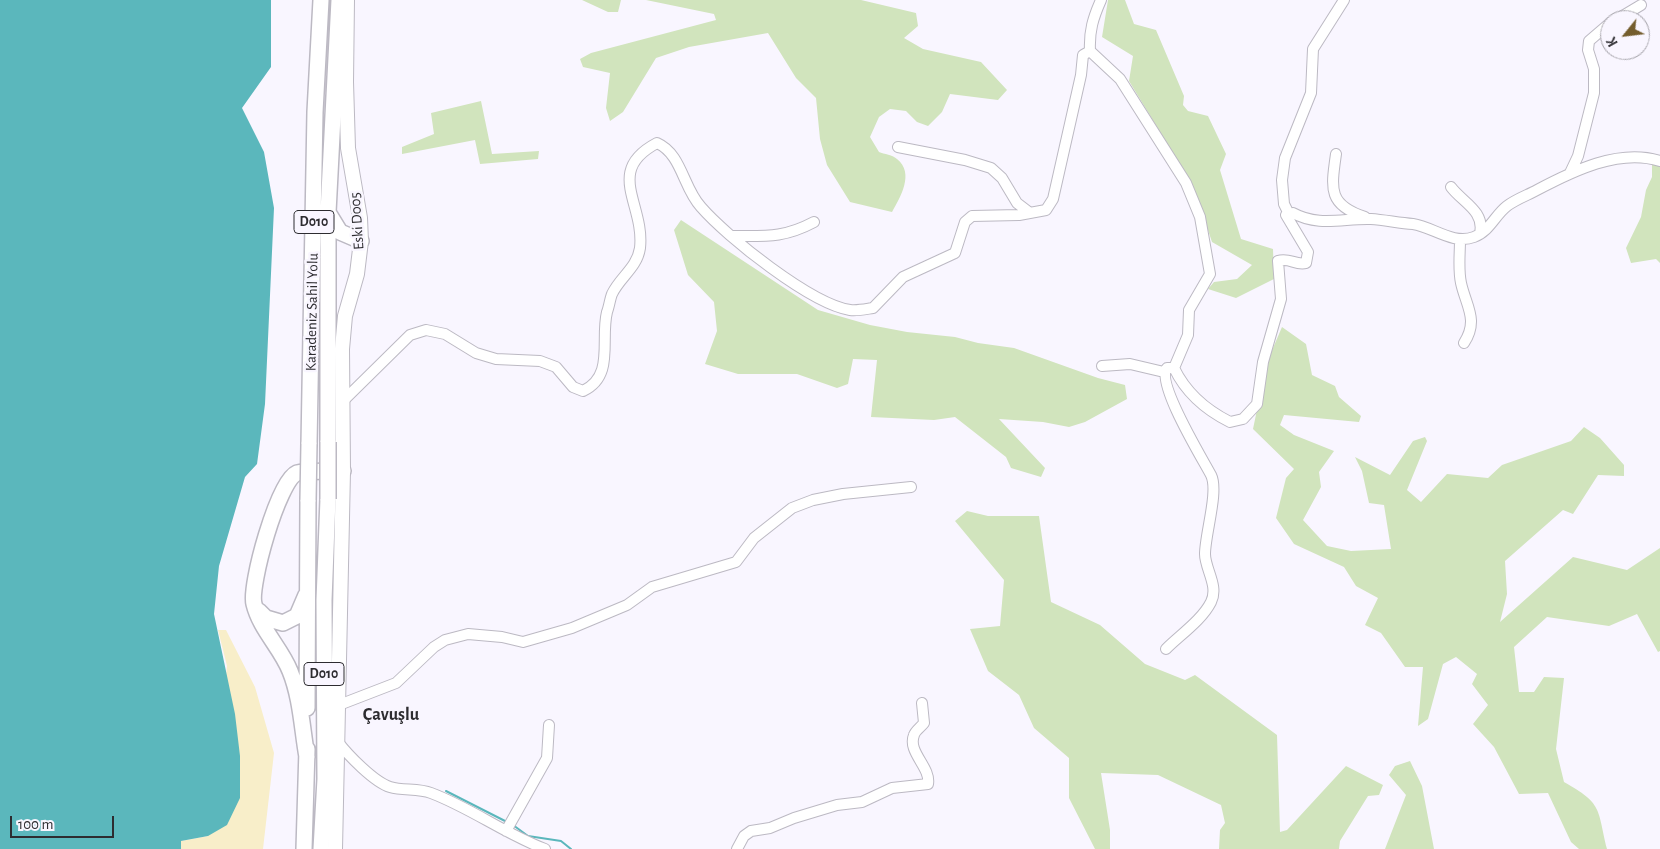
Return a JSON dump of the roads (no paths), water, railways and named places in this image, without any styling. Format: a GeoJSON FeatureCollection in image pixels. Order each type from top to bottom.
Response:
{"type":"FeatureCollection","features":[{"type":"Feature","properties":{"kind":"highway","name":"Karadeniz Sahil Yolu"},"geometry":{"type":"LineString","coordinates":[[308,589],[315,112],[322,0]]}},
{"type":"Feature","properties":{"kind":"highway","name":"D010"},"geometry":{"type":"LineString","coordinates":[[321,849],[325,779],[324,600],[328,499],[328,212],[339,0]]}},
{"type":"Feature","properties":{"kind":"highway"},"geometry":{"type":"LineString","coordinates":[[328,212],[336,228],[359,240]]}},
{"type":"Feature","properties":{"kind":"highway"},"geometry":{"type":"LineString","coordinates":[[327,269],[337,250],[359,240]]}},
{"type":"Feature","properties":{"kind":"highway"},"geometry":{"type":"LineString","coordinates":[[307,757],[298,694],[293,678],[278,648],[256,612],[252,596],[268,527],[287,481],[297,473],[343,471]]}},
{"type":"Feature","properties":{"kind":"highway","name":"D010"},"geometry":{"type":"LineString","coordinates":[[304,849],[307,757],[308,589]]}},
{"type":"Feature","properties":{"kind":"highway"},"geometry":{"type":"LineString","coordinates":[[252,596],[259,611],[266,618],[283,623],[297,616],[308,589]]}},
{"type":"Feature","properties":{"kind":"main road","name":"Eski D005"},"geometry":{"type":"LineString","coordinates":[[335,849],[343,471],[341,403],[343,333],[357,274],[360,218],[347,140],[347,0]]}},
{"type":"Feature","properties":{"kind":"street"},"geometry":{"type":"LineString","coordinates":[[1101,0],[1091,24],[1090,51],[1120,80],[1186,183],[1200,217],[1210,274],[1189,310],[1188,335],[1169,370],[1182,425],[1214,482],[1205,556],[1213,588],[1211,602],[1198,619],[1166,649]]}},
{"type":"Feature","properties":{"kind":"street"},"geometry":{"type":"LineString","coordinates":[[1289,214],[1284,204],[1282,180],[1285,158],[1311,94],[1313,50],[1344,0]]}},
{"type":"Feature","properties":{"kind":"street"},"geometry":{"type":"LineString","coordinates":[[1632,10],[1641,4]]}},
{"type":"Feature","properties":{"kind":"street"},"geometry":{"type":"LineString","coordinates":[[1570,173],[1578,156],[1594,93],[1594,69],[1588,50],[1589,41],[1600,32]]}},
{"type":"Feature","properties":{"kind":"street"},"geometry":{"type":"LineString","coordinates":[[341,403],[410,335],[426,330],[444,334],[476,353],[496,359],[540,361],[556,367],[573,387],[583,392],[592,387],[605,365],[606,315],[612,294],[633,267],[640,248],[637,210],[628,183],[630,168],[641,152],[657,143],[665,147],[675,157],[686,186],[700,207],[781,276],[822,300],[850,310],[873,308],[902,277],[954,253],[964,222],[972,216],[1030,213],[1046,210],[1053,199],[1079,84],[1083,55],[1090,51]]}},
{"type":"Feature","properties":{"kind":"street"},"geometry":{"type":"LineString","coordinates":[[898,147],[965,160],[991,168],[1002,178],[1018,203],[1030,213]]}},
{"type":"Feature","properties":{"kind":"street"},"geometry":{"type":"LineString","coordinates":[[1336,154],[1333,178],[1334,195],[1341,206],[1349,212],[1371,219]]}},
{"type":"Feature","properties":{"kind":"street"},"geometry":{"type":"LineString","coordinates":[[1289,214],[1293,213],[1304,219],[1322,222],[1371,219],[1421,225],[1460,240],[1475,237],[1490,227],[1507,206],[1570,173],[1591,165],[1638,157],[1660,161]]}},
{"type":"Feature","properties":{"kind":"street"},"geometry":{"type":"LineString","coordinates":[[1451,188],[1476,212],[1481,223],[1480,233]]}},
{"type":"Feature","properties":{"kind":"street"},"geometry":{"type":"LineString","coordinates":[[1102,366],[1130,364],[1169,370],[1208,411],[1230,422],[1242,419],[1257,404],[1264,362],[1281,299],[1278,261],[1285,259],[1301,264],[1306,263],[1308,252],[1288,222],[1286,215],[1289,214]]}},
{"type":"Feature","properties":{"kind":"street"},"geometry":{"type":"LineString","coordinates":[[733,236],[775,236],[794,232],[814,222]]}},
{"type":"Feature","properties":{"kind":"street"},"geometry":{"type":"LineString","coordinates":[[1460,240],[1461,284],[1470,312],[1472,331],[1464,343]]}},
{"type":"Feature","properties":{"kind":"street"},"geometry":{"type":"LineString","coordinates":[[339,705],[396,683],[434,647],[445,640],[468,634],[523,642],[572,628],[627,605],[652,586],[736,562],[754,538],[792,508],[813,500],[843,494],[911,487]]}},
{"type":"Feature","properties":{"kind":"street"},"geometry":{"type":"LineString","coordinates":[[737,849],[744,836],[751,831],[770,828],[820,809],[862,802],[892,788],[928,784],[928,772],[912,743],[914,734],[924,723],[922,704]]}},
{"type":"Feature","properties":{"kind":"street"},"geometry":{"type":"LineString","coordinates":[[506,831],[547,758],[549,726]]}},
{"type":"Feature","properties":{"kind":"street"},"geometry":{"type":"LineString","coordinates":[[338,742],[351,757],[376,779],[389,787],[431,793],[545,849]]}},
{"type":"Feature","properties":{"kind":"water"},"geometry":{"type":"Polygon","coordinates":[[[0,0],[271,0],[271,67],[242,108],[264,152],[274,208],[265,404],[257,464],[245,477],[219,566],[214,614],[235,714],[240,756],[240,798],[227,825],[208,836],[181,841],[181,849],[0,849],[0,0]]]}},
{"type":"Feature","properties":{"kind":"waterway"},"geometry":{"type":"LineString","coordinates":[[446,791],[507,822]]}},
{"type":"Feature","properties":{"kind":"waterway"},"geometry":{"type":"LineString","coordinates":[[513,825],[528,836],[561,841],[571,849]]}},
{"type":"Feature","properties":{"kind":"district","name":"Çavuşlu"},"geometry":{"type":"Point","coordinates":[391,715]}}]}
